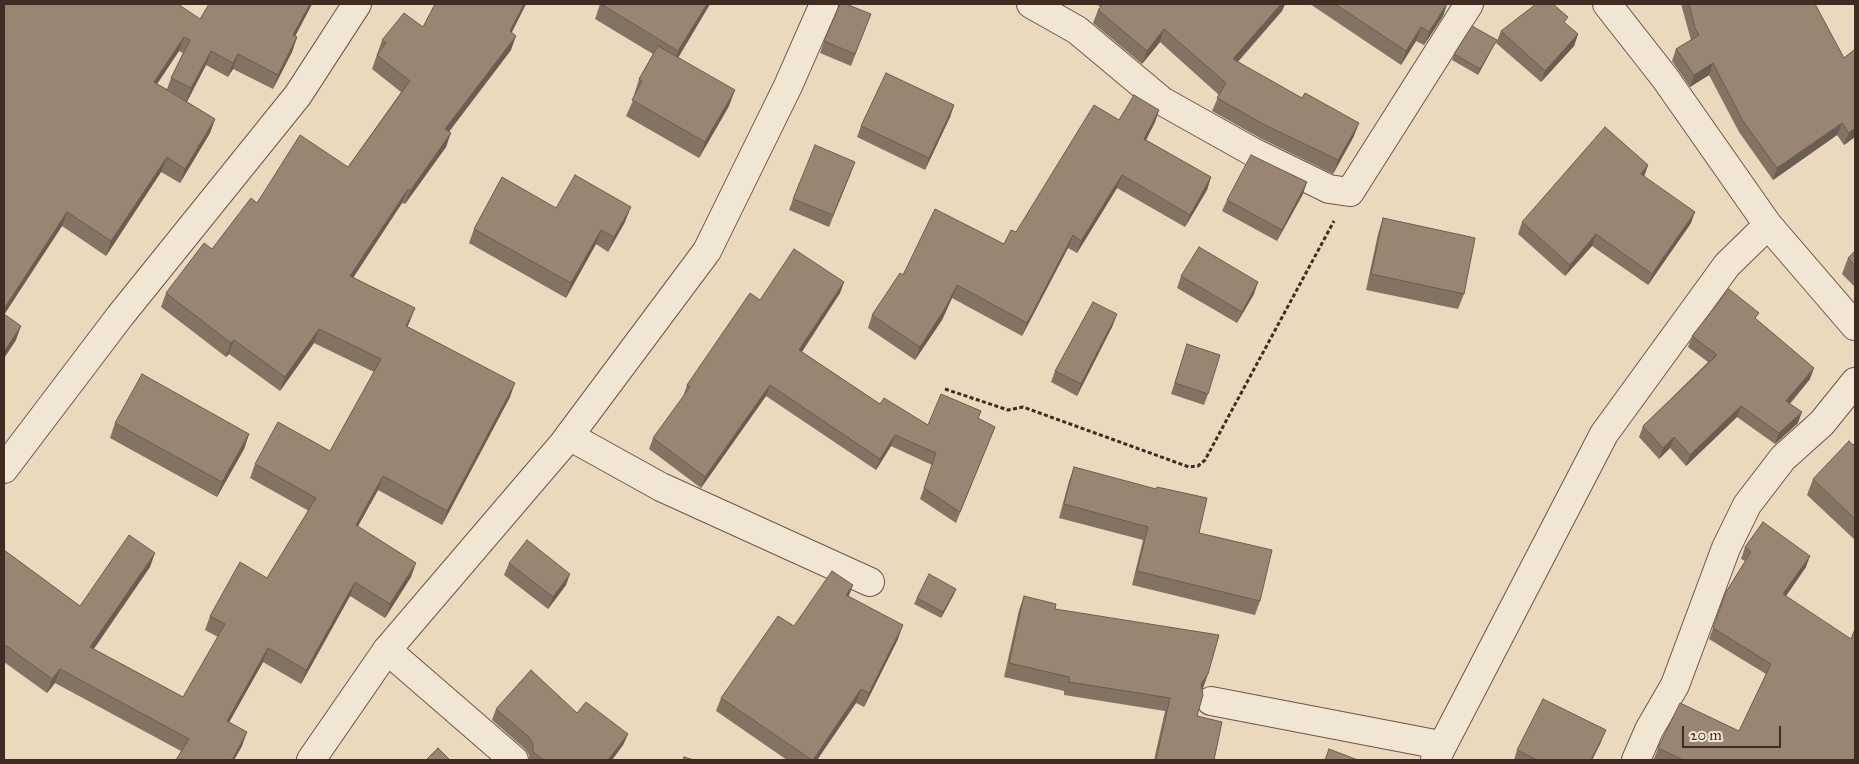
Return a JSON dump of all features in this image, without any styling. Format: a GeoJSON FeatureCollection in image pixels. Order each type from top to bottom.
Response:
{"type":"FeatureCollection","features":[{"type":"Feature","properties":{"kind":"street"},"geometry":{"type":"LineString","coordinates":[[4,469],[120,316],[298,96],[357,4]]}},
{"type":"Feature","properties":{"kind":"street"},"geometry":{"type":"LineString","coordinates":[[311,760],[387,650],[569,436],[707,251],[788,86],[824,4]]}},
{"type":"Feature","properties":{"kind":"street"},"geometry":{"type":"LineString","coordinates":[[1031,4],[1077,30],[1162,101],[1253,152],[1329,189],[1350,192],[1469,4]]}},
{"type":"Feature","properties":{"kind":"street"},"geometry":{"type":"LineString","coordinates":[[1607,4],[1666,78],[1768,225],[1855,326]]}},
{"type":"Feature","properties":{"kind":"street"},"geometry":{"type":"LineString","coordinates":[[1211,701],[1438,753],[1604,434],[1727,265],[1768,225]]}},
{"type":"Feature","properties":{"kind":"street"},"geometry":{"type":"LineString","coordinates":[[1636,760],[1649,730],[1675,685],[1726,548],[1747,505],[1784,458],[1822,423],[1855,382]]}},
{"type":"Feature","properties":{"kind":"street"},"geometry":{"type":"LineString","coordinates":[[569,436],[662,487],[870,582]]}},
{"type":"Feature","properties":{"kind":"street"},"geometry":{"type":"LineString","coordinates":[[387,650],[514,760]]}},
{"type":"Feature","properties":{"kind":"path"},"geometry":{"type":"LineString","coordinates":[[944,389],[1008,410],[1023,406],[1189,467],[1198,466],[1205,460],[1350,192]]}},
{"type":"Feature","properties":{"kind":"building"},"geometry":{"type":"Polygon","coordinates":[[[4,4],[178,4],[200,19],[209,4],[310,4],[293,35],[297,37],[278,75],[238,54],[233,63],[211,51],[191,88],[171,78],[190,40],[184,37],[154,82],[215,119],[185,169],[167,157],[111,241],[67,212],[4,309],[4,4]]]}},
{"type":"Feature","properties":{"kind":"building"},"geometry":{"type":"Polygon","coordinates":[[[435,4],[524,4],[510,31],[516,36],[445,129],[451,133],[410,191],[408,189],[350,276],[415,308],[406,326],[515,383],[447,511],[383,476],[356,525],[416,563],[390,604],[355,582],[306,670],[268,648],[227,721],[247,732],[232,760],[176,760],[189,739],[60,669],[52,679],[4,644],[4,550],[80,606],[129,535],[155,553],[90,647],[183,697],[225,624],[210,616],[240,562],[267,578],[316,498],[255,464],[278,422],[330,451],[381,359],[319,329],[285,377],[234,340],[231,343],[166,293],[204,243],[212,249],[251,198],[257,203],[300,135],[348,167],[410,81],[377,55],[386,43],[382,40],[404,13],[423,27],[435,4]]]}},
{"type":"Feature","properties":{"kind":"building"},"geometry":{"type":"Polygon","coordinates":[[[601,4],[707,4],[678,51],[601,4]]]}},
{"type":"Feature","properties":{"kind":"building"},"geometry":{"type":"Polygon","coordinates":[[[840,4],[846,4],[871,14],[855,54],[824,41],[840,4]]]}},
{"type":"Feature","properties":{"kind":"building"},"geometry":{"type":"Polygon","coordinates":[[[1103,4],[1281,4],[1233,59],[1302,98],[1305,93],[1359,123],[1338,160],[1265,125],[1217,98],[1226,83],[1164,29],[1147,51],[1098,10],[1103,4]]]}},
{"type":"Feature","properties":{"kind":"building"},"geometry":{"type":"Polygon","coordinates":[[[1335,4],[1447,4],[1429,32],[1421,27],[1406,51],[1335,4]]]}},
{"type":"Feature","properties":{"kind":"building"},"geometry":{"type":"Polygon","coordinates":[[[1536,4],[1553,4],[1568,17],[1564,22],[1578,34],[1545,71],[1501,31],[1536,4]]]}},
{"type":"Feature","properties":{"kind":"building"},"geometry":{"type":"Polygon","coordinates":[[[1689,4],[1815,4],[1844,58],[1855,49],[1855,128],[1849,133],[1842,123],[1777,168],[1743,121],[1713,63],[1694,75],[1676,49],[1699,35],[1695,28],[1689,4]]]}},
{"type":"Feature","properties":{"kind":"building"},"geometry":{"type":"Polygon","coordinates":[[[1472,26],[1497,40],[1480,69],[1454,54],[1472,26]]]}},
{"type":"Feature","properties":{"kind":"building"},"geometry":{"type":"Polygon","coordinates":[[[658,46],[735,90],[705,142],[632,100],[642,81],[639,79],[658,46]]]}},
{"type":"Feature","properties":{"kind":"building"},"geometry":{"type":"Polygon","coordinates":[[[886,73],[954,105],[929,158],[861,126],[886,73]]]}},
{"type":"Feature","properties":{"kind":"building"},"geometry":{"type":"Polygon","coordinates":[[[1134,95],[1159,110],[1144,139],[1211,177],[1190,215],[1122,175],[1081,241],[1073,235],[1027,323],[957,285],[946,307],[920,347],[872,315],[900,273],[903,275],[935,209],[1004,244],[1011,230],[1016,232],[1094,105],[1119,120],[1134,95]]]}},
{"type":"Feature","properties":{"kind":"building"},"geometry":{"type":"Polygon","coordinates":[[[1605,127],[1648,165],[1641,174],[1695,212],[1652,274],[1596,234],[1570,265],[1522,222],[1605,127]]]}},
{"type":"Feature","properties":{"kind":"building"},"geometry":{"type":"Polygon","coordinates":[[[815,145],[855,162],[833,215],[793,199],[815,145]]]}},
{"type":"Feature","properties":{"kind":"building"},"geometry":{"type":"Polygon","coordinates":[[[1251,155],[1307,182],[1282,230],[1227,200],[1251,155]]]}},
{"type":"Feature","properties":{"kind":"building"},"geometry":{"type":"Polygon","coordinates":[[[575,175],[631,207],[614,237],[601,230],[571,283],[474,229],[502,177],[556,208],[575,175]]]}},
{"type":"Feature","properties":{"kind":"building"},"geometry":{"type":"Polygon","coordinates":[[[1383,218],[1475,238],[1464,294],[1371,274],[1383,218]]]}},
{"type":"Feature","properties":{"kind":"building"},"geometry":{"type":"Polygon","coordinates":[[[1199,247],[1258,282],[1242,312],[1181,276],[1199,247]]]}},
{"type":"Feature","properties":{"kind":"building"},"geometry":{"type":"Polygon","coordinates":[[[794,249],[844,282],[799,350],[880,404],[884,398],[928,425],[941,394],[981,411],[978,418],[995,427],[960,512],[924,488],[936,453],[895,435],[880,459],[770,385],[705,477],[653,438],[690,387],[687,385],[750,293],[760,300],[794,249]]]}},
{"type":"Feature","properties":{"kind":"building"},"geometry":{"type":"Polygon","coordinates":[[[1855,251],[1855,266],[1848,258],[1855,251]]]}},
{"type":"Feature","properties":{"kind":"building"},"geometry":{"type":"Polygon","coordinates":[[[1729,289],[1759,313],[1755,318],[1814,368],[1786,401],[1802,412],[1779,433],[1741,406],[1690,455],[1674,437],[1663,448],[1643,426],[1717,355],[1692,336],[1729,289]]]}},
{"type":"Feature","properties":{"kind":"building"},"geometry":{"type":"Polygon","coordinates":[[[1093,302],[1117,314],[1081,384],[1055,371],[1093,302]]]}},
{"type":"Feature","properties":{"kind":"building"},"geometry":{"type":"Polygon","coordinates":[[[4,314],[21,326],[4,352],[4,314]]]}},
{"type":"Feature","properties":{"kind":"building"},"geometry":{"type":"Polygon","coordinates":[[[1187,344],[1220,355],[1208,394],[1175,383],[1187,344]]]}},
{"type":"Feature","properties":{"kind":"building"},"geometry":{"type":"Polygon","coordinates":[[[142,374],[249,434],[222,482],[115,423],[142,374]]]}},
{"type":"Feature","properties":{"kind":"building"},"geometry":{"type":"Polygon","coordinates":[[[1849,441],[1853,445],[1855,443],[1855,519],[1813,479],[1849,441]]]}},
{"type":"Feature","properties":{"kind":"building"},"geometry":{"type":"Polygon","coordinates":[[[1074,467],[1156,489],[1157,487],[1207,498],[1199,533],[1272,550],[1260,601],[1137,571],[1148,527],[1064,504],[1074,467]]]}},
{"type":"Feature","properties":{"kind":"building"},"geometry":{"type":"Polygon","coordinates":[[[1763,522],[1810,556],[1783,594],[1851,639],[1855,629],[1855,760],[1683,760],[1658,748],[1680,703],[1739,731],[1771,664],[1713,628],[1726,592],[1751,552],[1745,547],[1763,522]]]}},
{"type":"Feature","properties":{"kind":"building"},"geometry":{"type":"Polygon","coordinates":[[[527,540],[570,574],[553,597],[509,563],[527,540]]]}},
{"type":"Feature","properties":{"kind":"building"},"geometry":{"type":"Polygon","coordinates":[[[832,571],[853,585],[846,595],[903,625],[869,693],[861,689],[812,760],[721,698],[778,616],[794,626],[832,571]]]}},
{"type":"Feature","properties":{"kind":"building"},"geometry":{"type":"Polygon","coordinates":[[[929,574],[956,589],[943,612],[917,598],[929,574]]]}},
{"type":"Feature","properties":{"kind":"building"},"geometry":{"type":"Polygon","coordinates":[[[1024,596],[1056,604],[1055,609],[1219,635],[1208,674],[1201,684],[1203,695],[1197,716],[1222,722],[1214,760],[1156,760],[1170,698],[1069,682],[1069,677],[1009,663],[1024,596]]]}},
{"type":"Feature","properties":{"kind":"building"},"geometry":{"type":"Polygon","coordinates":[[[531,670],[577,713],[586,702],[628,734],[608,760],[544,760],[533,752],[533,744],[529,737],[496,709],[531,670]]]}},
{"type":"Feature","properties":{"kind":"building"},"geometry":{"type":"Polygon","coordinates":[[[1543,699],[1606,730],[1591,760],[1537,760],[1517,750],[1543,699]]]}},
{"type":"Feature","properties":{"kind":"building"},"geometry":{"type":"Polygon","coordinates":[[[438,748],[450,760],[426,760],[438,748]]]}},
{"type":"Feature","properties":{"kind":"building"},"geometry":{"type":"Polygon","coordinates":[[[1329,749],[1358,760],[1325,760],[1329,749]]]}},
{"type":"Feature","properties":{"kind":"building"},"geometry":{"type":"Polygon","coordinates":[[[684,757],[694,760],[683,760],[684,757]]]}}]}
